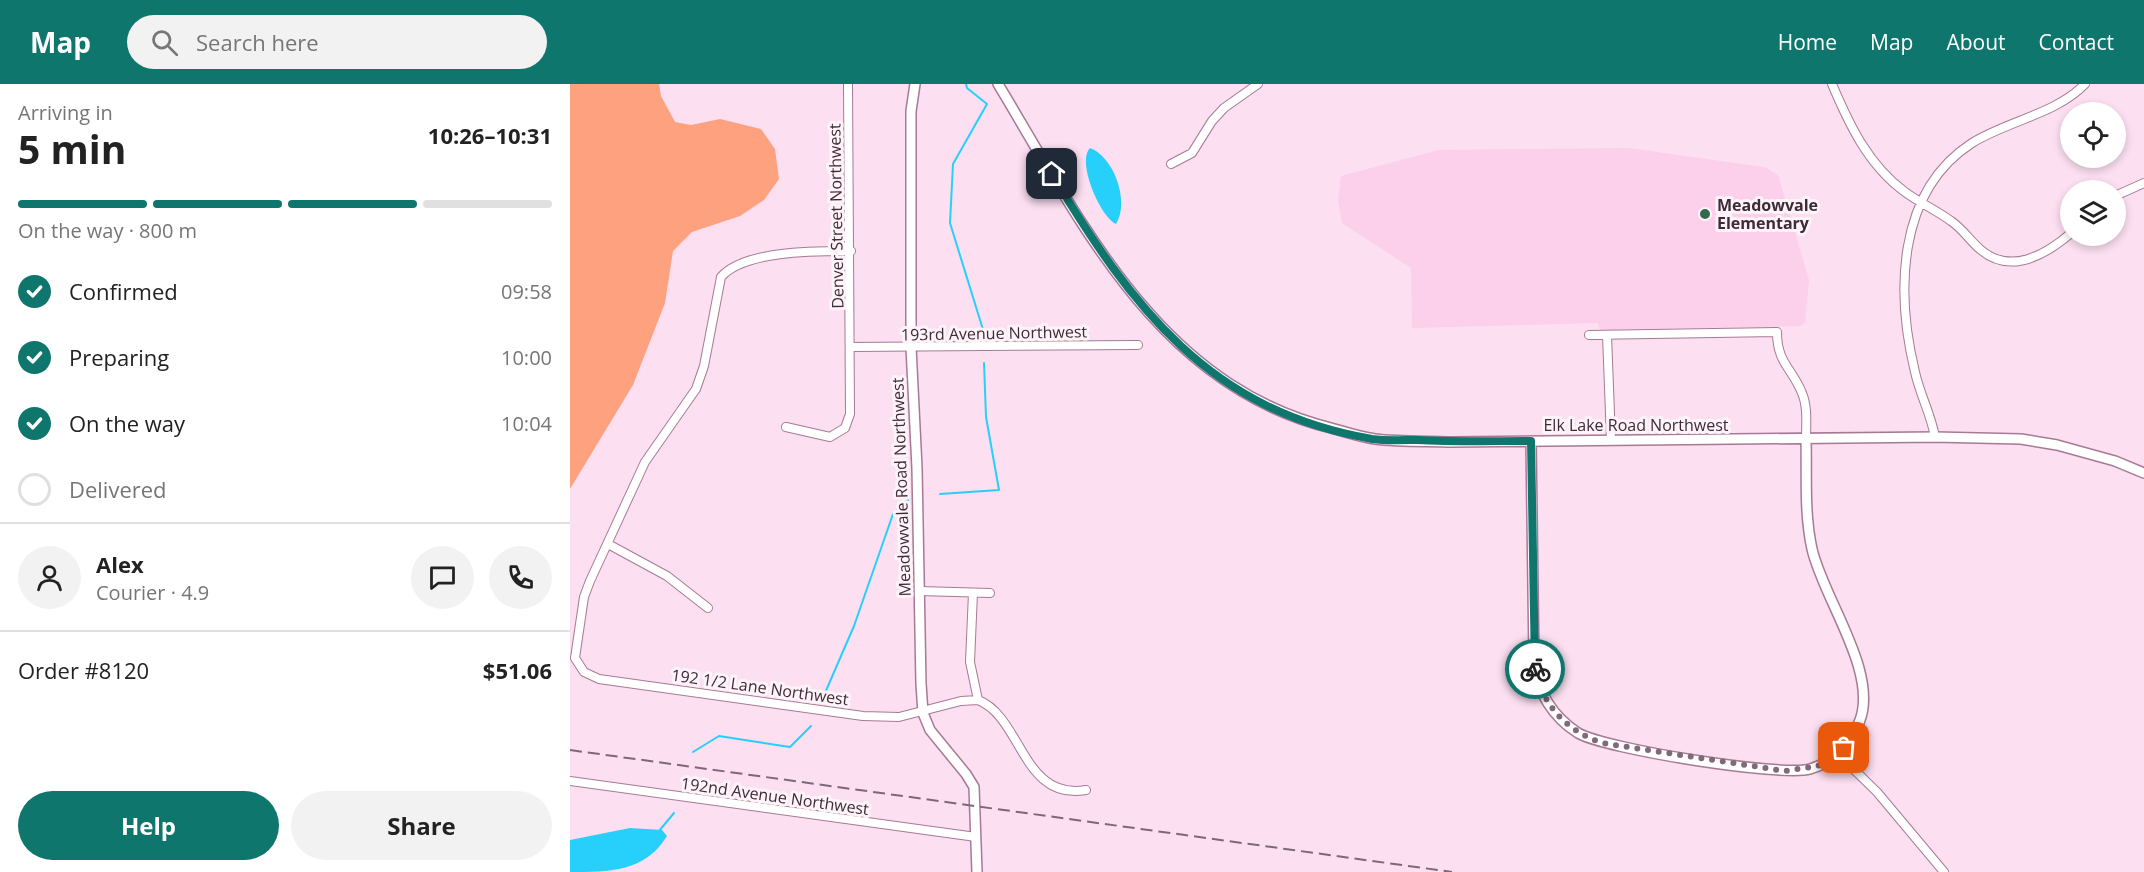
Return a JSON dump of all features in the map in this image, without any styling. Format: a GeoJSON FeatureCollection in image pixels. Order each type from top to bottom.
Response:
{"type":"FeatureCollection","features":[{"type":"Feature","properties":{"kind":"street","name":"Denver Street Northwest"},"geometry":{"type":"LineString","coordinates":[[786,427],[824,438],[835,435],[844,428],[850,414],[851,251],[848,84]]}},
{"type":"Feature","properties":{"kind":"street","name":"Meadowvale Road Northwest"},"geometry":{"type":"LineString","coordinates":[[915,84],[911,111],[911,347],[917,468],[923,712],[934,737],[966,774],[974,788],[977,872]]}},
{"type":"Feature","properties":{"kind":"street","name":"Elk Lake Road Northwest"},"geometry":{"type":"LineString","coordinates":[[998,84],[1074,210],[1131,295],[1190,357],[1226,383],[1296,418],[1373,439],[1531,441],[1935,437],[2021,439],[2057,445],[2115,460],[2144,473]]}},
{"type":"Feature","properties":{"kind":"street"},"geometry":{"type":"LineString","coordinates":[[1171,164],[1192,153],[1212,121],[1224,108],[1258,84]]}},
{"type":"Feature","properties":{"kind":"street"},"geometry":{"type":"LineString","coordinates":[[1832,84],[1866,152],[1887,177],[1920,203],[1957,225],[1981,250],[2004,261],[2021,261],[2039,257],[2060,241]]}},
{"type":"Feature","properties":{"kind":"street"},"geometry":{"type":"LineString","coordinates":[[1935,437],[1930,412],[1915,374],[1907,327],[1907,251],[1920,203],[1943,168],[1970,145],[2064,100],[2085,84]]}},
{"type":"Feature","properties":{"kind":"street"},"geometry":{"type":"LineString","coordinates":[[2126,191],[2144,183]]}},
{"type":"Feature","properties":{"kind":"street","name":"192 1/2 Lane Northwest"},"geometry":{"type":"LineString","coordinates":[[851,251],[792,252],[739,265],[722,277],[704,366],[696,389],[645,462],[587,590],[578,628],[575,658],[584,672],[592,677],[863,716],[899,717],[961,701],[978,700]]}},
{"type":"Feature","properties":{"kind":"street"},"geometry":{"type":"LineString","coordinates":[[1531,441],[1535,669],[1542,692],[1562,721],[1581,734],[1602,743],[1769,770],[1808,769],[1838,754],[1851,740],[1860,721],[1864,689],[1860,669],[1812,550],[1807,518],[1805,401],[1799,387],[1781,361],[1778,332],[1589,335]]}},
{"type":"Feature","properties":{"kind":"street"},"geometry":{"type":"LineString","coordinates":[[1607,335],[1611,440]]}},
{"type":"Feature","properties":{"kind":"street","name":"193rd Avenue Northwest"},"geometry":{"type":"LineString","coordinates":[[850,347],[1138,345]]}},
{"type":"Feature","properties":{"kind":"street"},"geometry":{"type":"LineString","coordinates":[[608,544],[652,566],[708,608]]}},
{"type":"Feature","properties":{"kind":"street"},"geometry":{"type":"LineString","coordinates":[[919,591],[990,593]]}},
{"type":"Feature","properties":{"kind":"street"},"geometry":{"type":"LineString","coordinates":[[973,592],[970,662],[978,700],[994,711],[1031,765],[1048,783],[1071,792],[1086,790]]}},
{"type":"Feature","properties":{"kind":"street"},"geometry":{"type":"LineString","coordinates":[[1838,754],[1877,792],[1944,872]]}},
{"type":"Feature","properties":{"kind":"street","name":"192nd Avenue Northwest"},"geometry":{"type":"LineString","coordinates":[[570,781],[976,837]]}},
{"type":"Feature","properties":{"kind":"shaded area"},"geometry":{"type":"Polygon","coordinates":[[[570,84],[659,84],[661,96],[675,122],[691,125],[720,119],[761,129],[775,149],[779,179],[764,200],[740,216],[692,232],[673,251],[665,303],[633,385],[570,489],[570,84]]]}},
{"type":"Feature","properties":{"kind":"shaded area"},"geometry":{"type":"Polygon","coordinates":[[[1628,148],[1764,167],[1778,175],[1809,280],[1805,323],[1800,326],[1601,330],[1597,323],[1412,328],[1411,268],[1342,223],[1338,200],[1341,176],[1439,150],[1628,148]]]}},
{"type":"Feature","properties":{"kind":"water"},"geometry":{"type":"Polygon","coordinates":[[[1090,148],[1106,160],[1117,181],[1121,204],[1116,224],[1104,212],[1092,189],[1086,165],[1086,155],[1090,148]]]}},
{"type":"Feature","properties":{"kind":"water"},"geometry":{"type":"Polygon","coordinates":[[[630,828],[662,830],[667,836],[648,857],[625,868],[570,872],[570,840],[630,828]]]}},
{"type":"Feature","properties":{"kind":"waterway"},"geometry":{"type":"LineString","coordinates":[[966,84],[967,88],[987,104],[953,164],[950,223],[985,336]]}},
{"type":"Feature","properties":{"kind":"waterway"},"geometry":{"type":"LineString","coordinates":[[940,494],[999,490],[986,417],[984,363]]}},
{"type":"Feature","properties":{"kind":"waterway"},"geometry":{"type":"LineString","coordinates":[[825,693],[854,626],[893,514],[908,500]]}},
{"type":"Feature","properties":{"kind":"waterway"},"geometry":{"type":"LineString","coordinates":[[693,752],[719,736],[790,747],[811,726]]}},
{"type":"Feature","properties":{"kind":"waterway"},"geometry":{"type":"LineString","coordinates":[[659,831],[674,813]]}},
{"type":"Feature","properties":{"kind":"railway"},"geometry":{"type":"LineString","coordinates":[[570,750],[1452,872]]}},
{"type":"Feature","properties":{"kind":"way so far"},"geometry":{"type":"LineString","coordinates":[[1535,669],[1547,702],[1562,721],[1591,740],[1602,743],[1725,764],[1785,771],[1818,766],[1844,748]]}},
{"type":"Feature","properties":{"kind":"place","name":"Meadowvale Elementary"},"geometry":{"type":"Point","coordinates":[1705,214]}},
{"type":"Feature","properties":{"kind":"route"},"geometry":{"type":"LineString","coordinates":[[1052,174],[1131,295],[1190,357],[1226,383],[1296,418],[1373,439],[1452,442],[1531,441],[1535,669]]}}]}
